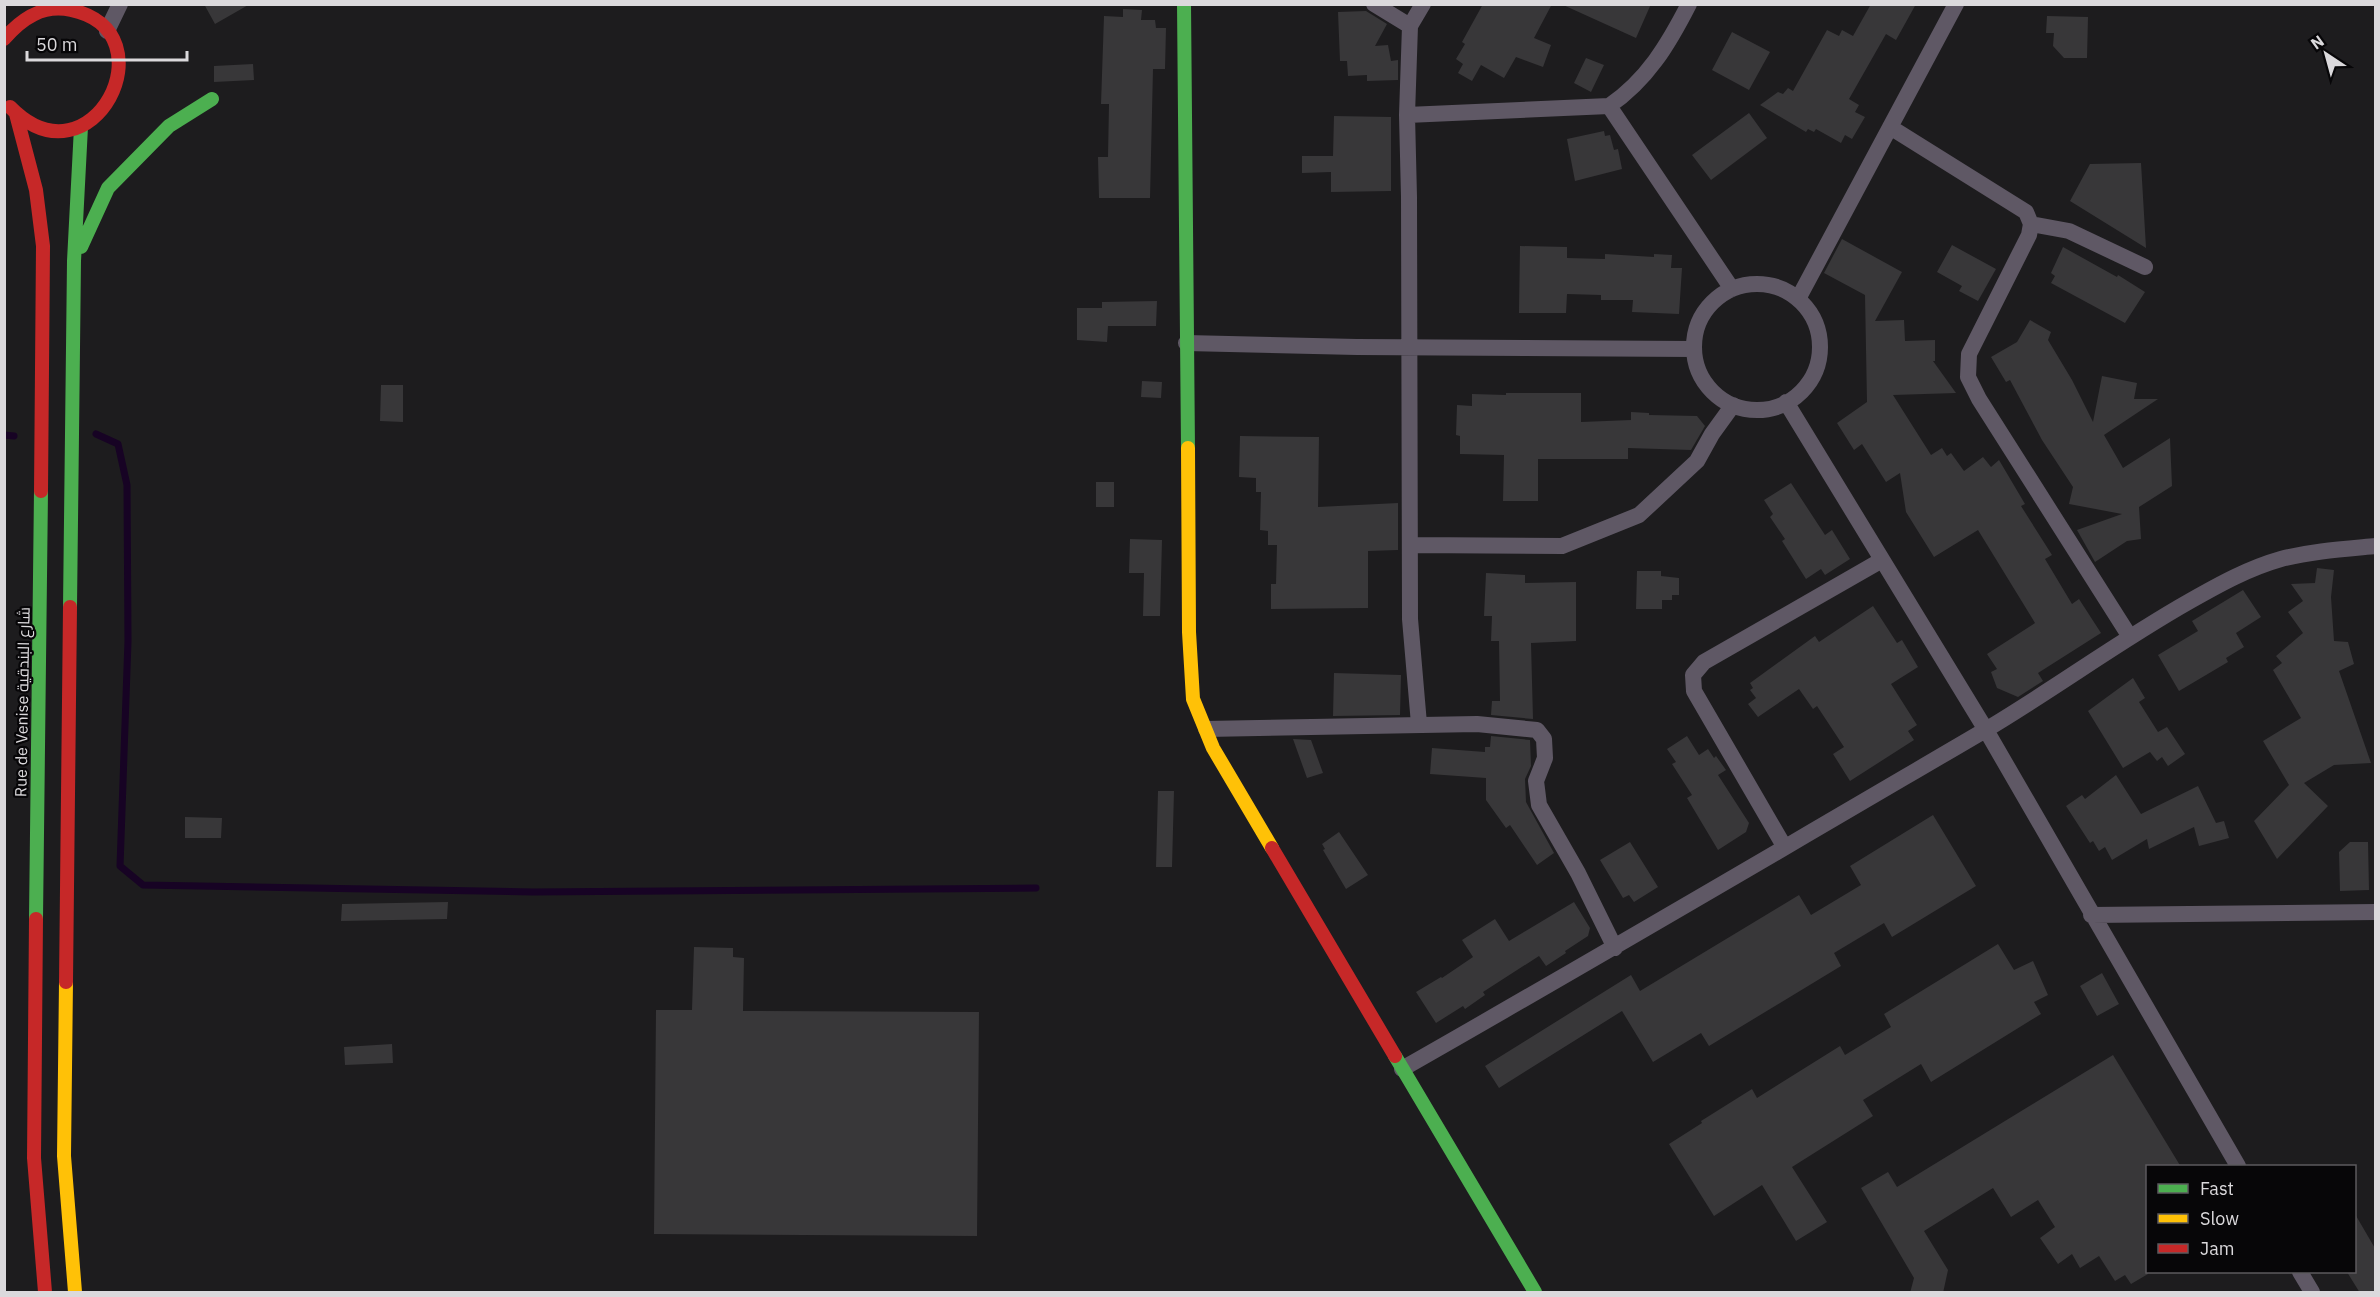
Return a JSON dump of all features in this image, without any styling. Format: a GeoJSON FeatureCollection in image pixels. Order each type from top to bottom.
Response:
{"type":"FeatureCollection","features":[{"type":"Feature","properties":{"kind":"main road"},"geometry":{"type":"LineString","coordinates":[[1184,4],[1189,632],[1193,699],[1214,748],[1535,1293]]}},
{"type":"Feature","properties":{"kind":"main road"},"geometry":{"type":"LineString","coordinates":[[4,39],[17,24],[34,13],[54,8],[92,11],[114,42],[120,60],[119,80],[112,99],[100,114],[81,126],[64,130],[46,130],[30,124],[16,114],[4,99]]}},
{"type":"Feature","properties":{"kind":"main road"},"geometry":{"type":"LineString","coordinates":[[4,39],[13,13]]}},
{"type":"Feature","properties":{"kind":"main road"},"geometry":{"type":"LineString","coordinates":[[74,261],[108,188],[168,126],[212,99]]}},
{"type":"Feature","properties":{"kind":"main road","name":"Rue de Venise شارع البندقية"},"geometry":{"type":"LineString","coordinates":[[16,114],[36,190],[43,246],[34,1158],[45,1293]]}},
{"type":"Feature","properties":{"kind":"main road"},"geometry":{"type":"LineString","coordinates":[[75,1293],[64,1156],[74,261],[77,226],[77,164],[81,126]]}},
{"type":"Feature","properties":{"kind":"street"},"geometry":{"type":"LineString","coordinates":[[107,31],[120,4]]}},
{"type":"Feature","properties":{"kind":"street"},"geometry":{"type":"LineString","coordinates":[[1374,4],[1410,26]]}},
{"type":"Feature","properties":{"kind":"street"},"geometry":{"type":"LineString","coordinates":[[1419,724],[1410,619],[1407,115],[1410,26],[1423,4]]}},
{"type":"Feature","properties":{"kind":"street"},"geometry":{"type":"LineString","coordinates":[[1407,115],[1609,106],[1627,93],[1651,69],[1670,41],[1689,4]]}},
{"type":"Feature","properties":{"kind":"street"},"geometry":{"type":"LineString","coordinates":[[1798,299],[1956,4]]}},
{"type":"Feature","properties":{"kind":"street"},"geometry":{"type":"LineString","coordinates":[[1609,106],[1732,289]]}},
{"type":"Feature","properties":{"kind":"street"},"geometry":{"type":"LineString","coordinates":[[1890,127],[2026,212],[2031,224],[2029,235],[1969,354],[1968,377],[1979,399],[2130,637]]}},
{"type":"Feature","properties":{"kind":"street"},"geometry":{"type":"LineString","coordinates":[[2031,224],[2069,231],[2145,267]]}},
{"type":"Feature","properties":{"kind":"street"},"geometry":{"type":"LineString","coordinates":[[1749,284],[1766,284],[1783,289],[1798,299],[1809,312],[1817,327],[1819,353],[1811,378],[1800,392],[1786,402],[1769,408],[1751,410],[1733,405],[1718,396],[1705,383],[1697,367],[1694,349],[1696,331],[1703,313],[1716,299],[1732,289],[1749,284]]}},
{"type":"Feature","properties":{"kind":"street"},"geometry":{"type":"LineString","coordinates":[[1186,343],[1410,348],[1694,349]]}},
{"type":"Feature","properties":{"kind":"street"},"geometry":{"type":"LineString","coordinates":[[1786,402],[1986,730],[2237,1165]]}},
{"type":"Feature","properties":{"kind":"street"},"geometry":{"type":"LineString","coordinates":[[1410,545],[1562,546],[1640,515],[1697,461],[1712,434],[1733,405]]}},
{"type":"Feature","properties":{"kind":"street"},"geometry":{"type":"LineString","coordinates":[[1402,1069],[1615,948],[1784,846],[1986,730],[2130,637],[2244,572],[2281,559],[2325,551],[2376,546]]}},
{"type":"Feature","properties":{"kind":"street"},"geometry":{"type":"LineString","coordinates":[[1784,846],[1694,691],[1693,675],[1704,662],[1882,560]]}},
{"type":"Feature","properties":{"kind":"street"},"geometry":{"type":"LineString","coordinates":[[1206,729],[1477,724],[1537,730],[1541,734],[1545,758],[1536,781],[1539,805],[1578,873],[1615,948]]}},
{"type":"Feature","properties":{"kind":"street"},"geometry":{"type":"LineString","coordinates":[[2091,915],[2376,912]]}},
{"type":"Feature","properties":{"kind":"street"},"geometry":{"type":"LineString","coordinates":[[2301,1273],[2312,1293]]}},
{"type":"Feature","properties":{"kind":"building"},"geometry":{"type":"Polygon","coordinates":[[[204,4],[250,4],[215,24],[204,4]]]}},
{"type":"Feature","properties":{"kind":"building"},"geometry":{"type":"Polygon","coordinates":[[[1483,4],[1552,4],[1534,38],[1551,45],[1543,67],[1516,57],[1504,78],[1481,65],[1472,81],[1458,73],[1463,64],[1456,59],[1465,44],[1462,42],[1483,4]]]}},
{"type":"Feature","properties":{"kind":"building"},"geometry":{"type":"Polygon","coordinates":[[[1561,4],[1651,4],[1636,38],[1561,4]]]}},
{"type":"Feature","properties":{"kind":"building"},"geometry":{"type":"Polygon","coordinates":[[[1871,4],[1916,4],[1896,40],[1886,34],[1849,99],[1859,105],[1855,112],[1865,117],[1852,139],[1845,135],[1841,143],[1816,129],[1814,132],[1808,129],[1806,132],[1760,105],[1778,92],[1783,94],[1788,88],[1793,91],[1827,30],[1839,36],[1842,30],[1853,36],[1871,4]]]}},
{"type":"Feature","properties":{"kind":"building"},"geometry":{"type":"Polygon","coordinates":[[[1123,9],[1142,10],[1141,20],[1155,20],[1156,28],[1166,28],[1165,69],[1153,69],[1150,198],[1099,198],[1098,157],[1108,157],[1109,104],[1101,104],[1104,16],[1123,17],[1123,9]]]}},
{"type":"Feature","properties":{"kind":"building"},"geometry":{"type":"Polygon","coordinates":[[[1366,11],[1387,24],[1375,46],[1388,45],[1391,61],[1398,60],[1398,80],[1367,81],[1367,75],[1348,76],[1347,61],[1340,61],[1338,12],[1366,11]]]}},
{"type":"Feature","properties":{"kind":"building"},"geometry":{"type":"Polygon","coordinates":[[[2047,16],[2088,17],[2087,58],[2064,58],[2053,46],[2054,33],[2046,33],[2047,16]]]}},
{"type":"Feature","properties":{"kind":"building"},"geometry":{"type":"Polygon","coordinates":[[[1732,32],[1770,52],[1749,90],[1712,70],[1732,32]]]}},
{"type":"Feature","properties":{"kind":"building"},"geometry":{"type":"Polygon","coordinates":[[[1586,58],[1604,65],[1591,92],[1574,83],[1586,58]]]}},
{"type":"Feature","properties":{"kind":"building"},"geometry":{"type":"Polygon","coordinates":[[[253,64],[254,80],[214,82],[214,66],[253,64]]]}},
{"type":"Feature","properties":{"kind":"building"},"geometry":{"type":"Polygon","coordinates":[[[1749,113],[1767,138],[1711,180],[1692,155],[1749,113]]]}},
{"type":"Feature","properties":{"kind":"building"},"geometry":{"type":"Polygon","coordinates":[[[1334,116],[1391,117],[1391,191],[1331,192],[1331,172],[1302,173],[1302,156],[1333,156],[1334,116]]]}},
{"type":"Feature","properties":{"kind":"building"},"geometry":{"type":"Polygon","coordinates":[[[1604,131],[1605,136],[1610,135],[1614,150],[1618,149],[1622,169],[1575,181],[1567,139],[1604,131]]]}},
{"type":"Feature","properties":{"kind":"building"},"geometry":{"type":"Polygon","coordinates":[[[2141,163],[2146,248],[2070,201],[2090,164],[2141,163]]]}},
{"type":"Feature","properties":{"kind":"building"},"geometry":{"type":"Polygon","coordinates":[[[1842,239],[1902,272],[1875,321],[1904,320],[1905,341],[1935,340],[1935,361],[1933,361],[1956,393],[1893,395],[1931,455],[1942,448],[1947,456],[1951,453],[1964,471],[1983,457],[1991,467],[1999,460],[2025,504],[2021,506],[2052,555],[2045,559],[2072,604],[2079,599],[2101,633],[2038,673],[2043,681],[2018,697],[1997,688],[1991,672],[1997,669],[1987,654],[2035,623],[1978,530],[1934,557],[1906,512],[1900,473],[1886,482],[1862,444],[1854,450],[1837,423],[1867,402],[1865,295],[1824,273],[1842,239]]]}},
{"type":"Feature","properties":{"kind":"building"},"geometry":{"type":"Polygon","coordinates":[[[1952,245],[1996,269],[1978,301],[1959,291],[1962,286],[1937,272],[1952,245]]]}},
{"type":"Feature","properties":{"kind":"building"},"geometry":{"type":"Polygon","coordinates":[[[1520,246],[1567,247],[1567,258],[1605,259],[1605,254],[1654,257],[1654,254],[1672,255],[1671,268],[1682,268],[1679,314],[1632,312],[1633,300],[1601,300],[1601,295],[1567,294],[1566,313],[1519,313],[1520,246]]]}},
{"type":"Feature","properties":{"kind":"building"},"geometry":{"type":"Polygon","coordinates":[[[2063,247],[2117,277],[2118,275],[2145,292],[2125,323],[2051,283],[2055,276],[2051,273],[2063,247]]]}},
{"type":"Feature","properties":{"kind":"building"},"geometry":{"type":"Polygon","coordinates":[[[1157,301],[1156,326],[1108,326],[1107,342],[1077,340],[1077,308],[1102,308],[1102,302],[1157,301]]]}},
{"type":"Feature","properties":{"kind":"building"},"geometry":{"type":"Polygon","coordinates":[[[2030,320],[2051,332],[2048,340],[2093,422],[2102,376],[2137,383],[2134,399],[2158,399],[2104,435],[2123,468],[2170,438],[2172,486],[2139,507],[2141,539],[2127,541],[2095,562],[2077,530],[2122,514],[2069,504],[2073,487],[2042,440],[2010,380],[2006,382],[1991,357],[2017,342],[2030,320]]]}},
{"type":"Feature","properties":{"kind":"building"},"geometry":{"type":"Polygon","coordinates":[[[1142,381],[1162,382],[1161,398],[1141,397],[1142,381]]]}},
{"type":"Feature","properties":{"kind":"building"},"geometry":{"type":"Polygon","coordinates":[[[381,385],[403,385],[403,422],[380,421],[381,385]]]}},
{"type":"Feature","properties":{"kind":"building"},"geometry":{"type":"Polygon","coordinates":[[[1506,393],[1581,393],[1581,422],[1631,420],[1631,412],[1649,413],[1649,415],[1697,416],[1705,426],[1691,450],[1628,448],[1628,459],[1538,459],[1538,501],[1503,501],[1504,455],[1460,454],[1460,436],[1456,435],[1457,405],[1472,406],[1472,394],[1506,395],[1506,393]]]}},
{"type":"Feature","properties":{"kind":"building"},"geometry":{"type":"Polygon","coordinates":[[[1240,436],[1319,437],[1318,507],[1398,503],[1398,550],[1368,551],[1368,608],[1271,609],[1271,584],[1276,584],[1277,545],[1268,545],[1268,531],[1260,530],[1261,492],[1256,492],[1256,478],[1239,477],[1240,436]]]}},
{"type":"Feature","properties":{"kind":"building"},"geometry":{"type":"Polygon","coordinates":[[[1096,482],[1114,482],[1114,507],[1096,507],[1096,482]]]}},
{"type":"Feature","properties":{"kind":"building"},"geometry":{"type":"Polygon","coordinates":[[[1791,483],[1825,535],[1832,530],[1850,559],[1825,575],[1821,569],[1806,579],[1782,541],[1785,539],[1770,517],[1773,514],[1764,500],[1791,483]]]}},
{"type":"Feature","properties":{"kind":"building"},"geometry":{"type":"Polygon","coordinates":[[[1130,539],[1162,540],[1160,616],[1143,616],[1144,573],[1129,573],[1130,539]]]}},
{"type":"Feature","properties":{"kind":"building"},"geometry":{"type":"Polygon","coordinates":[[[2317,568],[2334,570],[2331,597],[2334,641],[2348,642],[2354,664],[2339,671],[2371,763],[2334,765],[2304,783],[2328,806],[2277,859],[2254,821],[2289,785],[2263,741],[2301,718],[2273,670],[2282,663],[2276,656],[2303,633],[2288,612],[2303,601],[2291,584],[2315,583],[2317,568]]]}},
{"type":"Feature","properties":{"kind":"building"},"geometry":{"type":"Polygon","coordinates":[[[1637,571],[1661,571],[1661,576],[1679,578],[1679,595],[1672,595],[1672,600],[1662,600],[1662,609],[1636,609],[1637,571]]]}},
{"type":"Feature","properties":{"kind":"building"},"geometry":{"type":"Polygon","coordinates":[[[1486,573],[1525,575],[1525,583],[1576,582],[1576,641],[1531,643],[1533,719],[1491,715],[1492,701],[1500,701],[1499,641],[1491,641],[1492,616],[1484,616],[1486,573]]]}},
{"type":"Feature","properties":{"kind":"building"},"geometry":{"type":"Polygon","coordinates":[[[2243,590],[2261,617],[2236,633],[2244,647],[2226,658],[2228,662],[2179,691],[2158,655],[2198,631],[2192,621],[2243,590]]]}},
{"type":"Feature","properties":{"kind":"building"},"geometry":{"type":"Polygon","coordinates":[[[1873,606],[1897,643],[1902,640],[1918,667],[1891,684],[1917,725],[1908,731],[1914,740],[1850,781],[1833,754],[1844,747],[1817,706],[1813,709],[1799,689],[1758,717],[1748,704],[1756,698],[1750,690],[1753,688],[1750,683],[1815,636],[1819,642],[1873,606]]]}},
{"type":"Feature","properties":{"kind":"building"},"geometry":{"type":"Polygon","coordinates":[[[1334,673],[1401,675],[1400,715],[1333,716],[1334,673]]]}},
{"type":"Feature","properties":{"kind":"building"},"geometry":{"type":"Polygon","coordinates":[[[2133,678],[2145,698],[2139,702],[2158,732],[2167,727],[2185,754],[2168,766],[2162,757],[2157,761],[2150,752],[2123,768],[2088,711],[2133,678]]]}},
{"type":"Feature","properties":{"kind":"building"},"geometry":{"type":"Polygon","coordinates":[[[1491,736],[1530,740],[1531,766],[1525,779],[1526,802],[1554,853],[1537,865],[1510,825],[1506,828],[1486,800],[1486,778],[1430,774],[1432,748],[1485,752],[1485,747],[1490,747],[1491,736]]]}},
{"type":"Feature","properties":{"kind":"building"},"geometry":{"type":"Polygon","coordinates":[[[1687,736],[1699,755],[1708,749],[1726,770],[1718,775],[1749,823],[1746,832],[1718,850],[1687,798],[1692,795],[1672,764],[1676,762],[1667,749],[1687,736]]]}},
{"type":"Feature","properties":{"kind":"building"},"geometry":{"type":"Polygon","coordinates":[[[1293,739],[1311,740],[1323,773],[1307,778],[1293,739]]]}},
{"type":"Feature","properties":{"kind":"building"},"geometry":{"type":"Polygon","coordinates":[[[2116,775],[2141,814],[2198,786],[2216,823],[2224,821],[2229,838],[2199,846],[2194,827],[2149,849],[2147,839],[2112,860],[2105,847],[2099,851],[2093,841],[2090,843],[2066,806],[2082,795],[2085,799],[2116,775]]]}},
{"type":"Feature","properties":{"kind":"building"},"geometry":{"type":"Polygon","coordinates":[[[1158,791],[1174,791],[1172,867],[1156,867],[1158,791]]]}},
{"type":"Feature","properties":{"kind":"building"},"geometry":{"type":"Polygon","coordinates":[[[1933,815],[1976,886],[1892,937],[1884,923],[1834,953],[1841,966],[1709,1046],[1701,1033],[1653,1062],[1622,1011],[1499,1088],[1485,1066],[1631,975],[1640,991],[1799,895],[1811,915],[1861,885],[1850,866],[1933,815]]]}},
{"type":"Feature","properties":{"kind":"building"},"geometry":{"type":"Polygon","coordinates":[[[185,817],[222,818],[221,838],[185,838],[185,817]]]}},
{"type":"Feature","properties":{"kind":"building"},"geometry":{"type":"Polygon","coordinates":[[[1339,832],[1368,875],[1346,889],[1323,850],[1325,849],[1322,844],[1339,832]]]}},
{"type":"Feature","properties":{"kind":"building"},"geometry":{"type":"Polygon","coordinates":[[[1630,842],[1658,887],[1634,902],[1629,895],[1623,898],[1600,860],[1630,842]]]}},
{"type":"Feature","properties":{"kind":"building"},"geometry":{"type":"Polygon","coordinates":[[[2350,842],[2368,842],[2369,890],[2340,891],[2339,852],[2350,842]]]}},
{"type":"Feature","properties":{"kind":"building"},"geometry":{"type":"Polygon","coordinates":[[[448,902],[447,919],[341,921],[342,904],[448,902]]]}},
{"type":"Feature","properties":{"kind":"building"},"geometry":{"type":"Polygon","coordinates":[[[1574,902],[1590,928],[1588,936],[1546,966],[1539,956],[1483,992],[1485,995],[1465,1009],[1463,1006],[1436,1023],[1416,992],[1473,957],[1462,940],[1495,919],[1509,941],[1574,902]]]}},
{"type":"Feature","properties":{"kind":"building"},"geometry":{"type":"Polygon","coordinates":[[[1998,944],[2014,970],[2033,961],[2048,995],[2034,1002],[2041,1014],[1931,1082],[1921,1064],[1863,1100],[1873,1116],[1792,1167],[1827,1222],[1796,1241],[1762,1185],[1714,1216],[1669,1144],[1752,1089],[1757,1098],[1840,1046],[1845,1055],[1891,1027],[1884,1014],[1998,944]]]}},
{"type":"Feature","properties":{"kind":"building"},"geometry":{"type":"Polygon","coordinates":[[[694,947],[733,948],[733,957],[744,958],[743,1011],[979,1012],[977,1236],[654,1234],[656,1010],[692,1010],[694,947]]]}},
{"type":"Feature","properties":{"kind":"building"},"geometry":{"type":"Polygon","coordinates":[[[2102,973],[2119,1004],[2097,1016],[2080,986],[2102,973]]]}},
{"type":"Feature","properties":{"kind":"building"},"geometry":{"type":"Polygon","coordinates":[[[392,1044],[393,1063],[345,1065],[344,1047],[392,1044]]]}},
{"type":"Feature","properties":{"kind":"building"},"geometry":{"type":"Polygon","coordinates":[[[2113,1055],[2180,1165],[2146,1165],[2146,1273],[2148,1274],[2131,1284],[2125,1275],[2115,1281],[2099,1256],[2080,1268],[2072,1254],[2058,1264],[2040,1238],[2055,1227],[2038,1200],[2011,1217],[1993,1188],[1924,1231],[1948,1270],[1943,1293],[1910,1293],[1914,1278],[1861,1188],[1888,1172],[1897,1187],[2113,1055]]]}},
{"type":"Feature","properties":{"kind":"building"},"geometry":{"type":"Polygon","coordinates":[[[2356,1216],[2376,1250],[2376,1293],[2360,1293],[2348,1273],[2356,1273],[2356,1216]]]}},
{"type":"Feature","properties":{"kind":"waterway"},"geometry":{"type":"LineString","coordinates":[[96,434],[118,444],[127,485],[128,641],[120,866],[143,885],[533,892],[1036,888]]}},
{"type":"Feature","properties":{"kind":"waterway"},"geometry":{"type":"LineString","coordinates":[[4,435],[14,436]]}},
{"type":"Feature","properties":{"kind":"traffic: fast"},"geometry":{"type":"LineString","coordinates":[[1184,4],[1188,448]]}},
{"type":"Feature","properties":{"kind":"traffic: fast"},"geometry":{"type":"LineString","coordinates":[[81,247],[108,188],[169,126],[212,99]]}},
{"type":"Feature","properties":{"kind":"traffic: fast"},"geometry":{"type":"LineString","coordinates":[[70,607],[74,261],[81,127]]}},
{"type":"Feature","properties":{"kind":"traffic: fast"},"geometry":{"type":"LineString","coordinates":[[36,919],[41,491]]}},
{"type":"Feature","properties":{"kind":"traffic: fast"},"geometry":{"type":"LineString","coordinates":[[1395,1056],[1535,1292]]}},
{"type":"Feature","properties":{"kind":"traffic: slow"},"geometry":{"type":"LineString","coordinates":[[1188,448],[1189,632],[1193,699],[1213,748],[1272,848]]}},
{"type":"Feature","properties":{"kind":"traffic: slow"},"geometry":{"type":"LineString","coordinates":[[66,982],[64,1156],[75,1292]]}},
{"type":"Feature","properties":{"kind":"traffic: jam"},"geometry":{"type":"LineString","coordinates":[[4,39],[34,14],[51,9],[61,9],[71,10],[101,24],[116,46],[118,72],[109,98],[92,119],[68,130],[40,128],[10,107]]}},
{"type":"Feature","properties":{"kind":"traffic: jam"},"geometry":{"type":"LineString","coordinates":[[16,114],[36,190],[43,246],[41,491]]}},
{"type":"Feature","properties":{"kind":"traffic: jam"},"geometry":{"type":"LineString","coordinates":[[66,982],[70,607]]}},
{"type":"Feature","properties":{"kind":"traffic: jam"},"geometry":{"type":"LineString","coordinates":[[1272,848],[1395,1056]]}},
{"type":"Feature","properties":{"kind":"traffic: jam"},"geometry":{"type":"LineString","coordinates":[[36,919],[34,1158],[45,1292]]}}]}
